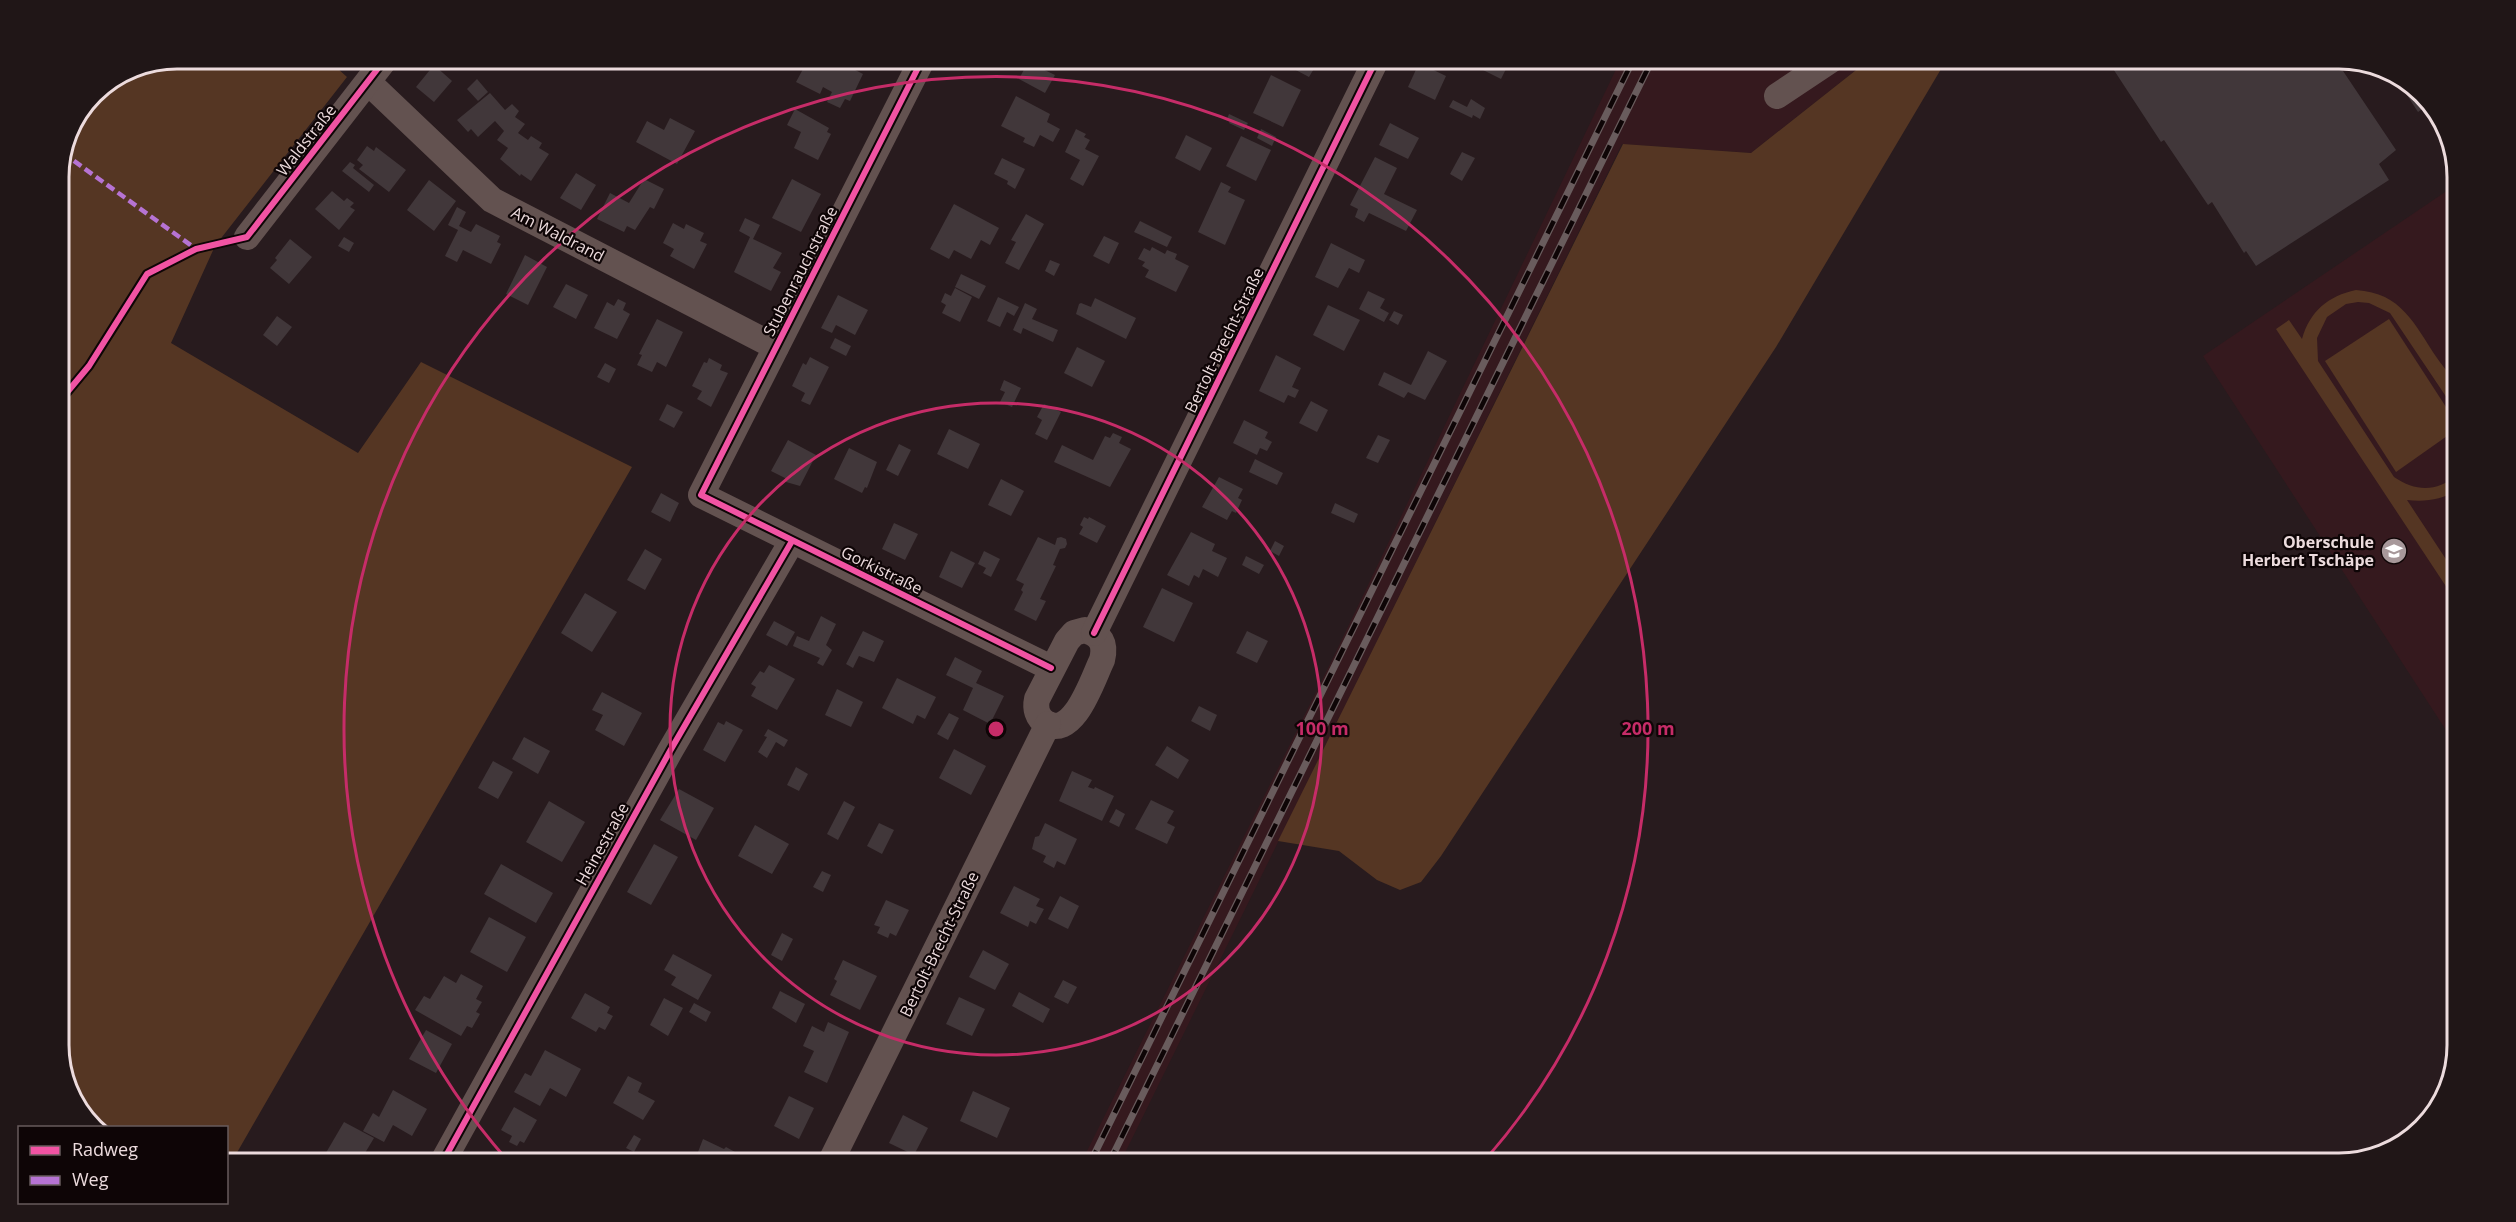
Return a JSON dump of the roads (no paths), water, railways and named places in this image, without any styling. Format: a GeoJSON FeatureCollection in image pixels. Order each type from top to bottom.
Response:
{"type":"FeatureCollection","features":[{"type":"Feature","properties":{"kind":"street","name":"Waldstraße"},"geometry":{"type":"LineString","coordinates":[[247,237],[378,69]]}},
{"type":"Feature","properties":{"kind":"street","name":"Stubenrauchstraße"},"geometry":{"type":"LineString","coordinates":[[701,495],[917,69]]}},
{"type":"Feature","properties":{"kind":"street","name":"Bertolt-Brecht-Straße"},"geometry":{"type":"LineString","coordinates":[[1094,633],[1372,69]]}},
{"type":"Feature","properties":{"kind":"street"},"geometry":{"type":"LineString","coordinates":[[1777,96],[1818,69]]}},
{"type":"Feature","properties":{"kind":"street","name":"Am Waldrand"},"geometry":{"type":"LineString","coordinates":[[369,82],[492,200],[776,347]]}},
{"type":"Feature","properties":{"kind":"street","name":"Gorkistraße"},"geometry":{"type":"LineString","coordinates":[[701,495],[1051,668]]}},
{"type":"Feature","properties":{"kind":"street","name":"Heinestraße"},"geometry":{"type":"LineString","coordinates":[[448,1153],[670,751],[792,541]]}},
{"type":"Feature","properties":{"kind":"street"},"geometry":{"type":"LineString","coordinates":[[1086,630],[1094,633],[1102,640],[1104,650],[1102,660],[1074,717],[1058,727],[1048,724],[1040,717],[1036,706],[1051,668],[1066,641],[1074,633],[1086,630]]}},
{"type":"Feature","properties":{"kind":"street","name":"Bertolt-Brecht-Straße"},"geometry":{"type":"LineString","coordinates":[[835,1153],[1048,724]]}},
{"type":"Feature","properties":{"kind":"railway"},"geometry":{"type":"LineString","coordinates":[[1095,1153],[1629,69]]}},
{"type":"Feature","properties":{"kind":"railway"},"geometry":{"type":"LineString","coordinates":[[1114,1153],[1648,69]]}},
{"type":"Feature","properties":{"kind":"place","name":"Oberschule Herbert Tschäpe"},"geometry":{"type":"Point","coordinates":[2394,551]}}]}
